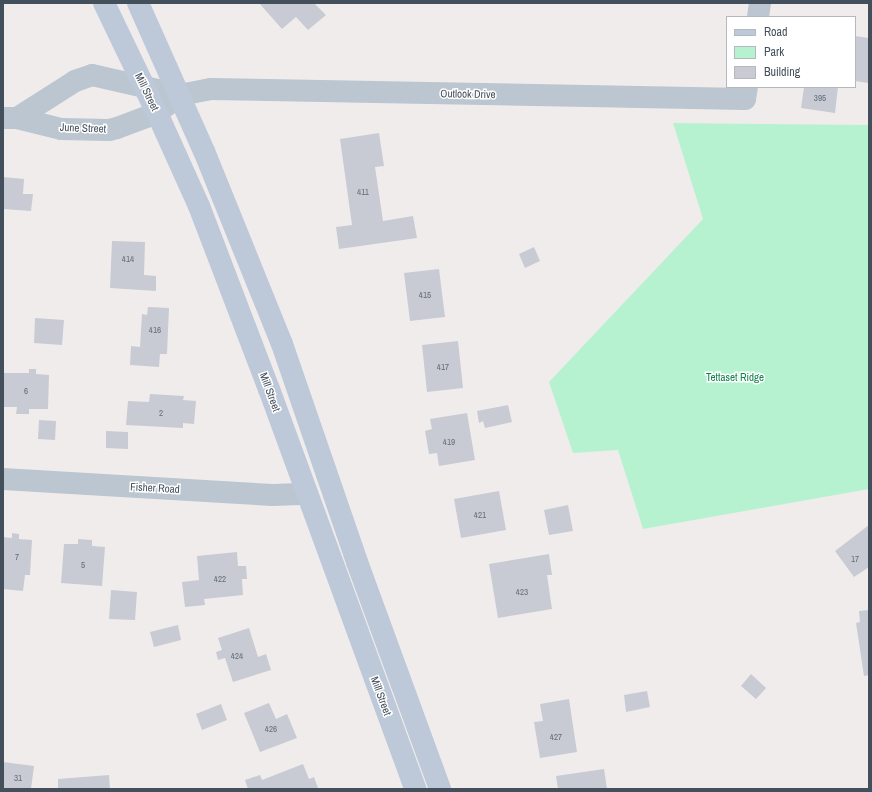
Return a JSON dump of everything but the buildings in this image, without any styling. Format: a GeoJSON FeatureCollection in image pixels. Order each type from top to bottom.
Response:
{"type":"FeatureCollection","features":[{"type":"Feature","properties":{"kind":"main road","name":"Mill Street"},"geometry":{"type":"LineString","coordinates":[[104,3],[157,113],[199,206],[233,292],[415,789]]}},
{"type":"Feature","properties":{"kind":"main road"},"geometry":{"type":"LineString","coordinates":[[138,3],[180,95],[282,344],[360,569],[440,789]]}},
{"type":"Feature","properties":{"kind":"street"},"geometry":{"type":"LineString","coordinates":[[758,16],[760,3]]}},
{"type":"Feature","properties":{"kind":"street","name":"June Street"},"geometry":{"type":"LineString","coordinates":[[10,118],[75,81],[92,75],[180,95]]}},
{"type":"Feature","properties":{"kind":"street","name":"Outlook Drive"},"geometry":{"type":"LineString","coordinates":[[180,95],[211,89],[745,99],[747,88]]}},
{"type":"Feature","properties":{"kind":"street","name":"June Street"},"geometry":{"type":"LineString","coordinates":[[10,118],[61,129],[103,130],[117,128],[157,113],[180,95]]}},
{"type":"Feature","properties":{"kind":"street","name":"Fisher Road"},"geometry":{"type":"LineString","coordinates":[[3,479],[273,495],[307,494]]}},
{"type":"Feature","properties":{"kind":"green space","name":"Tettaset Ridge"},"geometry":{"type":"Polygon","coordinates":[[[673,123],[869,125],[869,489],[643,529],[618,450],[573,453],[549,382],[703,219],[673,123]]]}}]}
